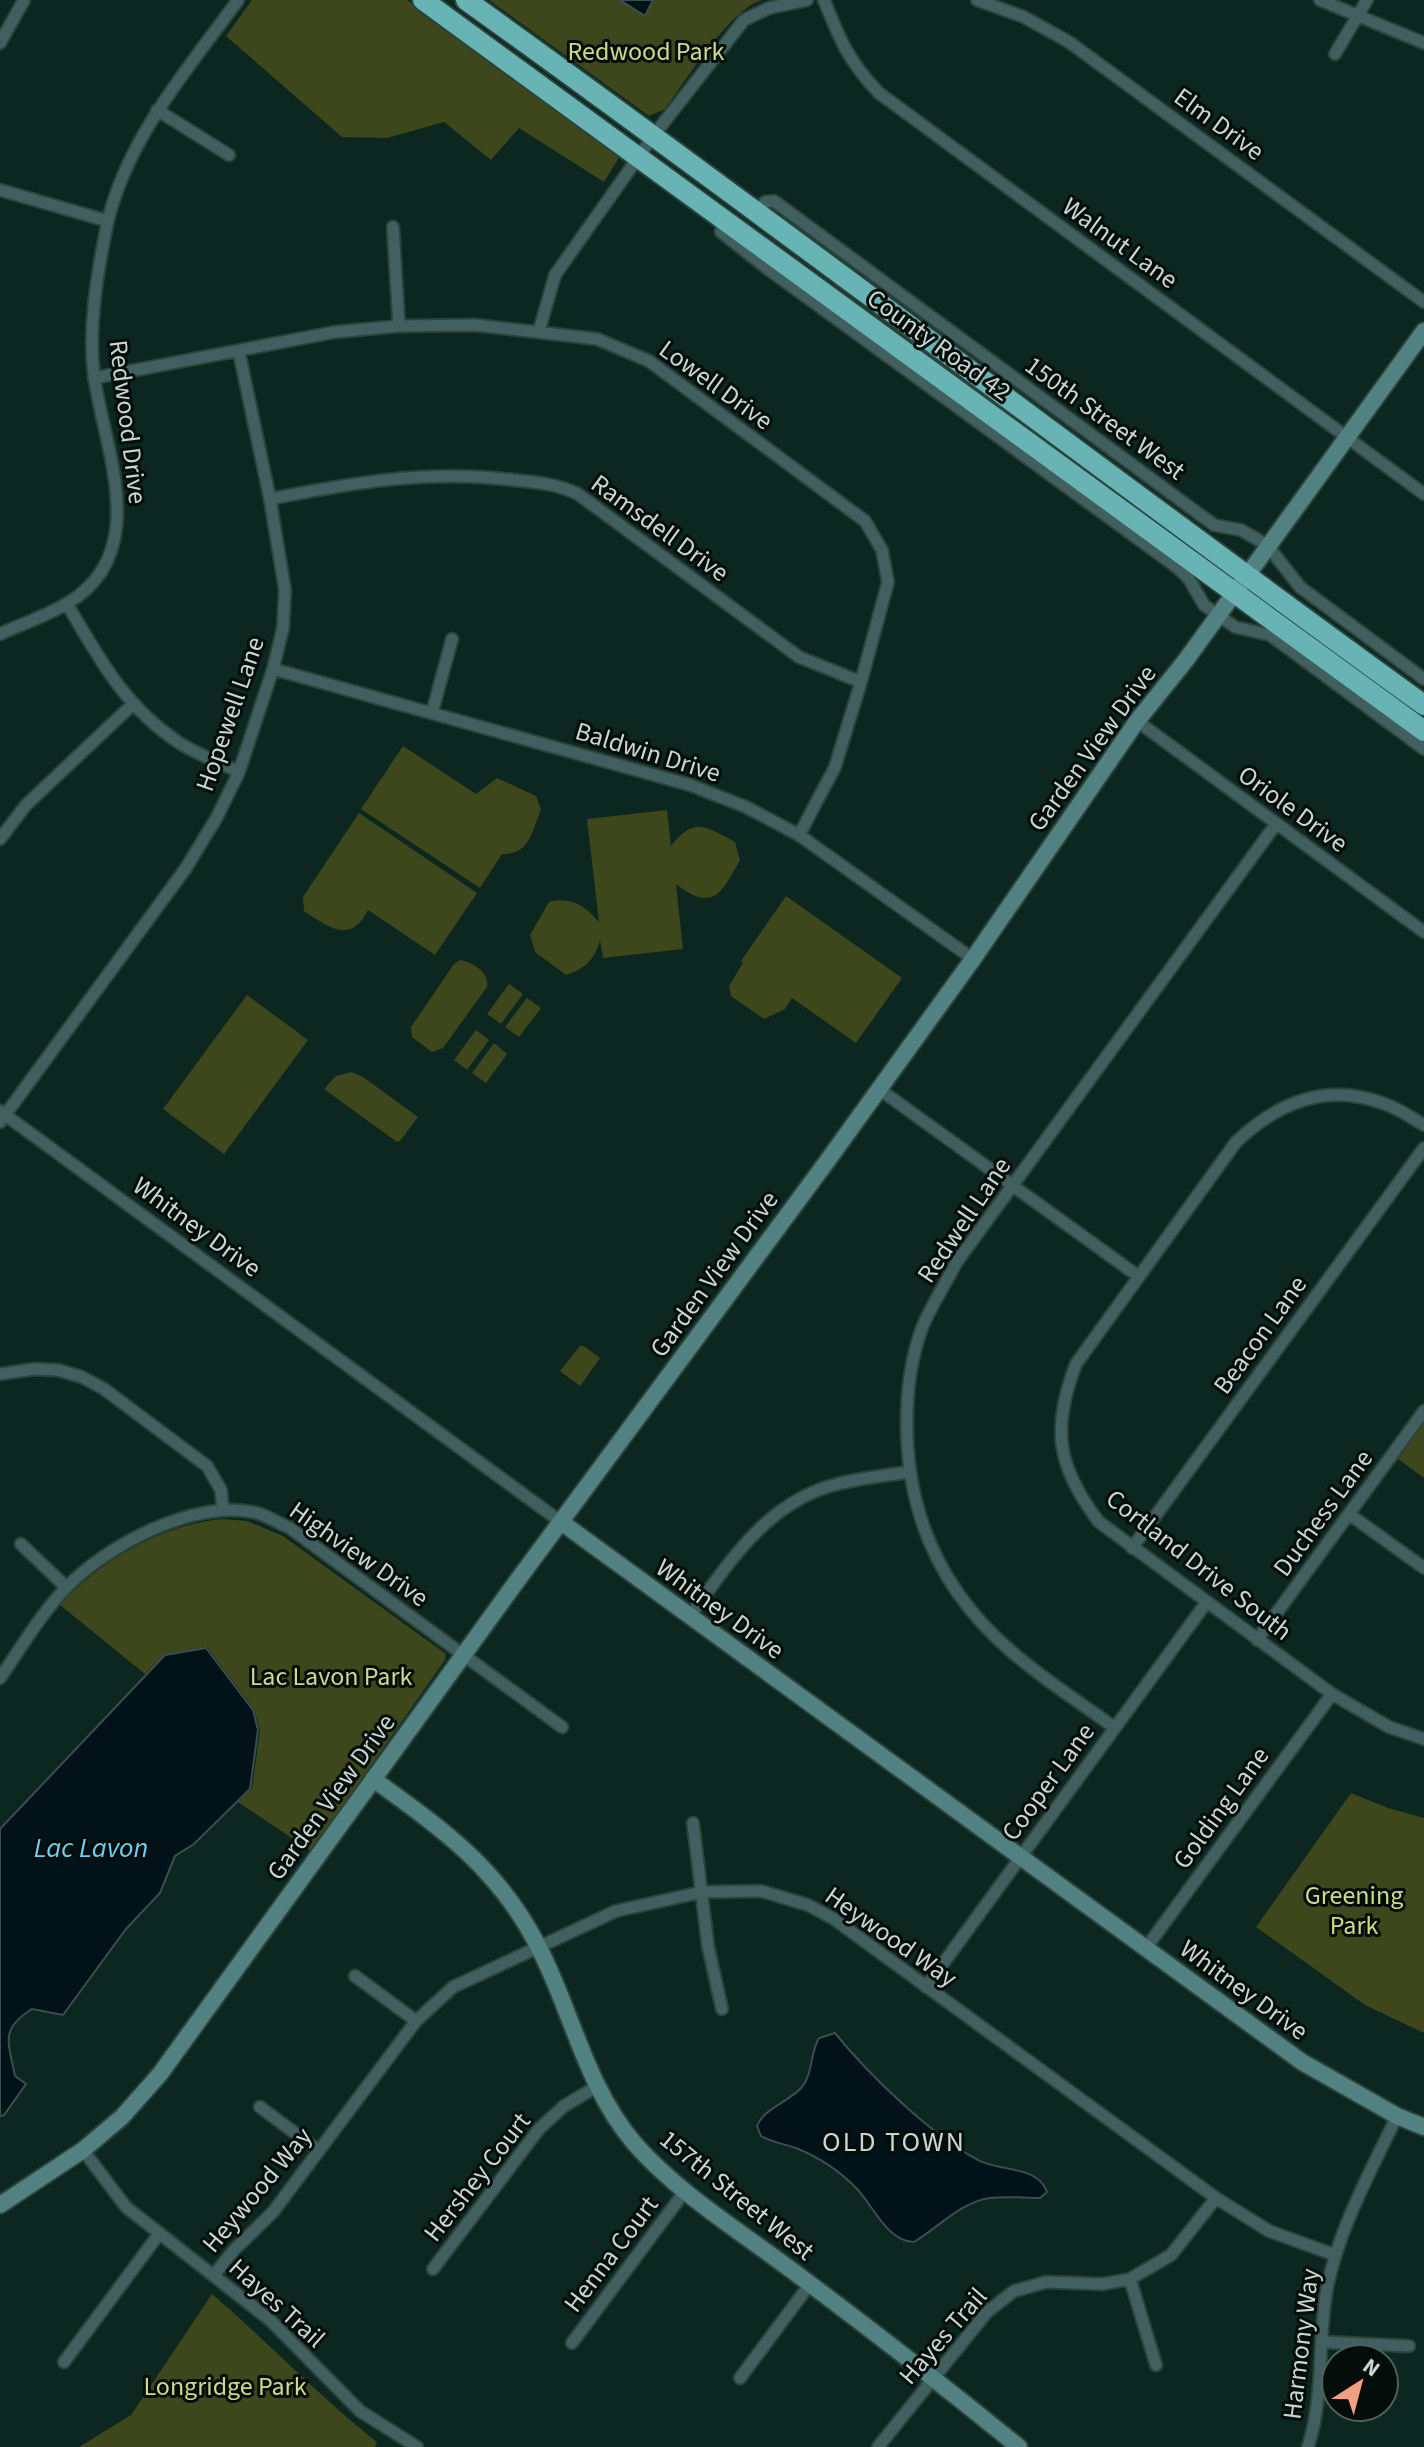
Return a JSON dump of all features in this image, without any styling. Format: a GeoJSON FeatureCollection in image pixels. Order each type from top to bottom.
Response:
{"type":"FeatureCollection","features":[{"type":"Feature","properties":{"kind":"highway","name":"County Road 42"},"geometry":{"type":"LineString","coordinates":[[423,0],[1239,584],[1424,705]]}},
{"type":"Feature","properties":{"kind":"highway","name":"County Road 42"},"geometry":{"type":"LineString","coordinates":[[466,0],[757,212],[1239,584],[1424,731]]}},
{"type":"Feature","properties":{"kind":"street"},"geometry":{"type":"LineString","coordinates":[[0,43],[24,0]]}},
{"type":"Feature","properties":{"kind":"street","name":"Redwood Drive"},"geometry":{"type":"LineString","coordinates":[[0,634],[67,604],[102,571],[113,549],[118,525],[118,496],[94,378],[94,300],[108,221],[129,162],[157,110],[238,0]]}},
{"type":"Feature","properties":{"kind":"street"},"geometry":{"type":"LineString","coordinates":[[539,331],[555,275],[654,135],[744,20],[769,8],[807,0]]}},
{"type":"Feature","properties":{"kind":"street","name":"Walnut Lane"},"geometry":{"type":"LineString","coordinates":[[824,0],[844,50],[879,93],[1424,494]]}},
{"type":"Feature","properties":{"kind":"street","name":"Elm Drive"},"geometry":{"type":"LineString","coordinates":[[977,0],[1024,17],[1069,42],[1424,302]]}},
{"type":"Feature","properties":{"kind":"street"},"geometry":{"type":"LineString","coordinates":[[1320,0],[1424,43]]}},
{"type":"Feature","properties":{"kind":"street"},"geometry":{"type":"LineString","coordinates":[[1335,54],[1367,0]]}},
{"type":"Feature","properties":{"kind":"street"},"geometry":{"type":"LineString","coordinates":[[157,110],[229,155]]}},
{"type":"Feature","properties":{"kind":"street"},"geometry":{"type":"LineString","coordinates":[[0,190],[108,221]]}},
{"type":"Feature","properties":{"kind":"street","name":"150th Street West"},"geometry":{"type":"LineString","coordinates":[[757,212],[765,202],[774,201],[1214,525],[1241,530],[1267,545],[1300,587],[1424,679]]}},
{"type":"Feature","properties":{"kind":"street"},"geometry":{"type":"LineString","coordinates":[[724,218],[721,232],[1178,568],[1189,579],[1204,605],[1235,627],[1270,635],[1424,749]]}},
{"type":"Feature","properties":{"kind":"street"},"geometry":{"type":"LineString","coordinates":[[393,227],[399,326]]}},
{"type":"Feature","properties":{"kind":"street","name":"Lowell Drive"},"geometry":{"type":"LineString","coordinates":[[94,378],[335,332],[399,326],[475,325],[597,339],[649,361],[865,521],[882,550],[888,582],[861,682],[835,767],[799,835]]}},
{"type":"Feature","properties":{"kind":"street","name":"Garden View Drive"},"geometry":{"type":"LineString","coordinates":[[0,2205],[83,2150],[122,2117],[160,2074],[879,1089],[1137,721],[1186,660],[1424,331]]}},
{"type":"Feature","properties":{"kind":"street","name":"Hopewell Lane"},"geometry":{"type":"LineString","coordinates":[[2,1116],[186,868],[217,817],[239,772],[273,669],[283,628],[285,590],[270,499],[239,352]]}},
{"type":"Feature","properties":{"kind":"street","name":"Ramsdell Drive"},"geometry":{"type":"LineString","coordinates":[[270,499],[357,482],[418,475],[489,477],[559,485],[578,494],[799,657],[861,682]]}},
{"type":"Feature","properties":{"kind":"street"},"geometry":{"type":"LineString","coordinates":[[67,604],[107,673],[132,705],[179,743],[239,772]]}},
{"type":"Feature","properties":{"kind":"street"},"geometry":{"type":"LineString","coordinates":[[432,713],[452,639]]}},
{"type":"Feature","properties":{"kind":"street","name":"Baldwin Drive"},"geometry":{"type":"LineString","coordinates":[[273,669],[690,785],[746,807],[799,835],[973,959]]}},
{"type":"Feature","properties":{"kind":"street"},"geometry":{"type":"LineString","coordinates":[[0,839],[26,805],[132,705]]}},
{"type":"Feature","properties":{"kind":"street","name":"Oriole Drive"},"geometry":{"type":"LineString","coordinates":[[1137,721],[1424,932]]}},
{"type":"Feature","properties":{"kind":"street","name":"Redwell Lane"},"geometry":{"type":"LineString","coordinates":[[1115,1728],[1012,1652],[969,1609],[946,1576],[915,1507],[908,1472],[906,1401],[912,1361],[923,1327],[956,1263],[1276,824]]}},
{"type":"Feature","properties":{"kind":"street"},"geometry":{"type":"LineString","coordinates":[[879,1089],[1138,1276]]}},
{"type":"Feature","properties":{"kind":"street","name":"Cortland Drive South"},"geometry":{"type":"LineString","coordinates":[[1424,1125],[1389,1105],[1361,1096],[1321,1095],[1281,1108],[1257,1123],[1236,1142],[1076,1364],[1064,1394],[1060,1424],[1064,1462],[1078,1494],[1099,1522],[1332,1694],[1389,1727],[1424,1739]]}},
{"type":"Feature","properties":{"kind":"street","name":"Whitney Drive"},"geometry":{"type":"LineString","coordinates":[[2,1116],[1302,2062],[1397,2116],[1424,2127]]}},
{"type":"Feature","properties":{"kind":"street","name":"Beacon Lane"},"geometry":{"type":"LineString","coordinates":[[1132,1548],[1424,1148]]}},
{"type":"Feature","properties":{"kind":"street"},"geometry":{"type":"LineString","coordinates":[[0,1374],[34,1369],[58,1370],[82,1377],[104,1389],[207,1466],[221,1490],[223,1510]]}},
{"type":"Feature","properties":{"kind":"street","name":"Duchess Lane"},"geometry":{"type":"LineString","coordinates":[[1257,1640],[1424,1411]]}},
{"type":"Feature","properties":{"kind":"street"},"geometry":{"type":"LineString","coordinates":[[690,1616],[744,1542],[781,1509],[833,1485],[908,1472]]}},
{"type":"Feature","properties":{"kind":"street","name":"Highview Drive"},"geometry":{"type":"LineString","coordinates":[[0,1678],[45,1612],[66,1587],[97,1561],[132,1540],[188,1516],[223,1510],[257,1513],[290,1528],[562,1727]]}},
{"type":"Feature","properties":{"kind":"street"},"geometry":{"type":"LineString","coordinates":[[1349,1514],[1424,1568]]}},
{"type":"Feature","properties":{"kind":"street"},"geometry":{"type":"LineString","coordinates":[[21,1544],[66,1587]]}},
{"type":"Feature","properties":{"kind":"street","name":"Cooper Lane"},"geometry":{"type":"LineString","coordinates":[[926,1987],[1206,1603]]}},
{"type":"Feature","properties":{"kind":"street","name":"Golding Lane"},"geometry":{"type":"LineString","coordinates":[[1146,1948],[1332,1694]]}},
{"type":"Feature","properties":{"kind":"street","name":"157th Street West"},"geometry":{"type":"LineString","coordinates":[[373,1779],[448,1834],[477,1860],[513,1903],[538,1946],[596,2087],[635,2144],[685,2191],[934,2378],[1019,2447]]}},
{"type":"Feature","properties":{"kind":"street"},"geometry":{"type":"LineString","coordinates":[[693,1823],[708,1946],[722,2009]]}},
{"type":"Feature","properties":{"kind":"street","name":"Heywood Way"},"geometry":{"type":"LineString","coordinates":[[214,2275],[234,2250],[273,2212],[416,2021],[453,1987],[616,1911],[702,1892],[761,1891],[808,1905],[834,1919],[1216,2198],[1269,2231],[1335,2255]]}},
{"type":"Feature","properties":{"kind":"street"},"geometry":{"type":"LineString","coordinates":[[355,1976],[416,2021]]}},
{"type":"Feature","properties":{"kind":"street","name":"Hershey Court"},"geometry":{"type":"LineString","coordinates":[[433,2269],[539,2129],[564,2106],[596,2087]]}},
{"type":"Feature","properties":{"kind":"street"},"geometry":{"type":"LineString","coordinates":[[260,2107],[319,2151]]}},
{"type":"Feature","properties":{"kind":"street","name":"Harmony Way"},"geometry":{"type":"LineString","coordinates":[[1308,2447],[1317,2420],[1326,2296],[1335,2255],[1397,2116]]}},
{"type":"Feature","properties":{"kind":"street","name":"Hayes Trail"},"geometry":{"type":"LineString","coordinates":[[83,2150],[126,2207],[270,2320],[360,2411],[417,2447]]}},
{"type":"Feature","properties":{"kind":"street","name":"Henna Court"},"geometry":{"type":"LineString","coordinates":[[572,2343],[685,2191]]}},
{"type":"Feature","properties":{"kind":"street","name":"Hayes Trail"},"geometry":{"type":"LineString","coordinates":[[878,2447],[987,2312],[1014,2291],[1046,2282],[1103,2284],[1130,2279],[1171,2255],[1216,2198]]}},
{"type":"Feature","properties":{"kind":"street"},"geometry":{"type":"LineString","coordinates":[[64,2362],[159,2234]]}},
{"type":"Feature","properties":{"kind":"street"},"geometry":{"type":"LineString","coordinates":[[1130,2279],[1156,2365]]}},
{"type":"Feature","properties":{"kind":"street"},"geometry":{"type":"LineString","coordinates":[[740,2378],[810,2284]]}},
{"type":"Feature","properties":{"kind":"street"},"geometry":{"type":"LineString","coordinates":[[1323,2342],[1409,2346]]}},
{"type":"Feature","properties":{"kind":"green space"},"geometry":{"type":"Polygon","coordinates":[[[252,0],[407,0],[623,151],[604,182],[519,128],[491,160],[444,122],[387,138],[342,137],[226,36],[252,0]]]}},
{"type":"Feature","properties":{"kind":"green space","name":"Redwood Park"},"geometry":{"type":"Polygon","coordinates":[[[489,0],[763,0],[737,16],[665,109],[649,116],[489,0]]]}},
{"type":"Feature","properties":{"kind":"green space"},"geometry":{"type":"Polygon","coordinates":[[[403,746],[476,794],[497,778],[536,796],[541,809],[529,840],[519,850],[502,854],[480,888],[361,809],[403,746]]]}},
{"type":"Feature","properties":{"kind":"green space"},"geometry":{"type":"Polygon","coordinates":[[[667,810],[671,846],[687,831],[701,827],[735,842],[740,860],[722,890],[708,898],[689,893],[676,884],[683,949],[603,958],[600,940],[588,962],[566,975],[535,952],[530,935],[549,902],[571,901],[599,922],[587,819],[667,810]]]}},
{"type":"Feature","properties":{"kind":"green space"},"geometry":{"type":"Polygon","coordinates":[[[359,813],[477,893],[435,955],[368,910],[361,921],[347,930],[330,927],[304,911],[303,897],[359,813]]]}},
{"type":"Feature","properties":{"kind":"green space"},"geometry":{"type":"Polygon","coordinates":[[[786,896],[902,978],[856,1043],[792,998],[785,1009],[764,1019],[731,996],[729,986],[743,963],[741,961],[786,896]]]}},
{"type":"Feature","properties":{"kind":"green space"},"geometry":{"type":"Polygon","coordinates":[[[460,960],[480,969],[486,977],[487,987],[443,1048],[432,1052],[412,1037],[411,1027],[454,964],[460,960]]]}},
{"type":"Feature","properties":{"kind":"green space"},"geometry":{"type":"Polygon","coordinates":[[[509,984],[523,994],[501,1024],[487,1014],[509,984]]]}},
{"type":"Feature","properties":{"kind":"green space"},"geometry":{"type":"Polygon","coordinates":[[[247,995],[308,1040],[224,1154],[163,1109],[247,995]]]}},
{"type":"Feature","properties":{"kind":"green space"},"geometry":{"type":"Polygon","coordinates":[[[527,998],[541,1008],[519,1037],[505,1027],[527,998]]]}},
{"type":"Feature","properties":{"kind":"green space"},"geometry":{"type":"Polygon","coordinates":[[[476,1030],[489,1040],[467,1070],[454,1060],[476,1030]]]}},
{"type":"Feature","properties":{"kind":"green space"},"geometry":{"type":"Polygon","coordinates":[[[494,1043],[507,1054],[486,1083],[472,1073],[494,1043]]]}},
{"type":"Feature","properties":{"kind":"green space"},"geometry":{"type":"Polygon","coordinates":[[[351,1072],[363,1077],[418,1117],[400,1141],[397,1142],[324,1089],[336,1076],[351,1072]]]}},
{"type":"Feature","properties":{"kind":"green space"},"geometry":{"type":"Polygon","coordinates":[[[580,1346],[600,1358],[580,1386],[560,1371],[580,1346]]]}},
{"type":"Feature","properties":{"kind":"green space"},"geometry":{"type":"Polygon","coordinates":[[[1424,1420],[1424,1478],[1397,1458],[1424,1420]]]}},
{"type":"Feature","properties":{"kind":"green space","name":"Lac Lavon Park"},"geometry":{"type":"Polygon","coordinates":[[[222,1519],[247,1521],[283,1536],[446,1654],[445,1660],[311,1851],[238,1802],[252,1789],[260,1730],[254,1709],[207,1647],[165,1654],[145,1674],[60,1605],[94,1573],[134,1547],[177,1529],[222,1519]]]}},
{"type":"Feature","properties":{"kind":"green space","name":"Greening Park"},"geometry":{"type":"Polygon","coordinates":[[[1351,1793],[1424,1818],[1424,2033],[1365,2005],[1256,1927],[1351,1793]]]}},
{"type":"Feature","properties":{"kind":"green space","name":"Longridge Park"},"geometry":{"type":"Polygon","coordinates":[[[212,2294],[377,2442],[375,2447],[79,2447],[131,2415],[212,2294]]]}},
{"type":"Feature","properties":{"kind":"water"},"geometry":{"type":"Polygon","coordinates":[[[620,0],[653,0],[645,16],[620,0]]]}},
{"type":"Feature","properties":{"kind":"water","name":"Lac Lavon"},"geometry":{"type":"Polygon","coordinates":[[[206,1648],[253,1710],[258,1730],[250,1789],[194,1844],[175,1856],[160,1893],[126,1929],[63,2015],[32,2009],[15,2023],[9,2037],[10,2054],[15,2076],[26,2084],[4,2115],[0,2116],[0,1829],[165,1655],[206,1648]]]}},
{"type":"Feature","properties":{"kind":"water"},"geometry":{"type":"Polygon","coordinates":[[[835,2033],[882,2085],[940,2135],[987,2164],[1035,2177],[1047,2192],[1040,2198],[979,2200],[914,2242],[904,2240],[889,2230],[857,2189],[821,2160],[761,2136],[757,2126],[760,2120],[802,2087],[819,2038],[835,2033]]]}},
{"type":"Feature","properties":{"kind":"district","name":"OLD TOWN"},"geometry":{"type":"Point","coordinates":[894,2142]}}]}
